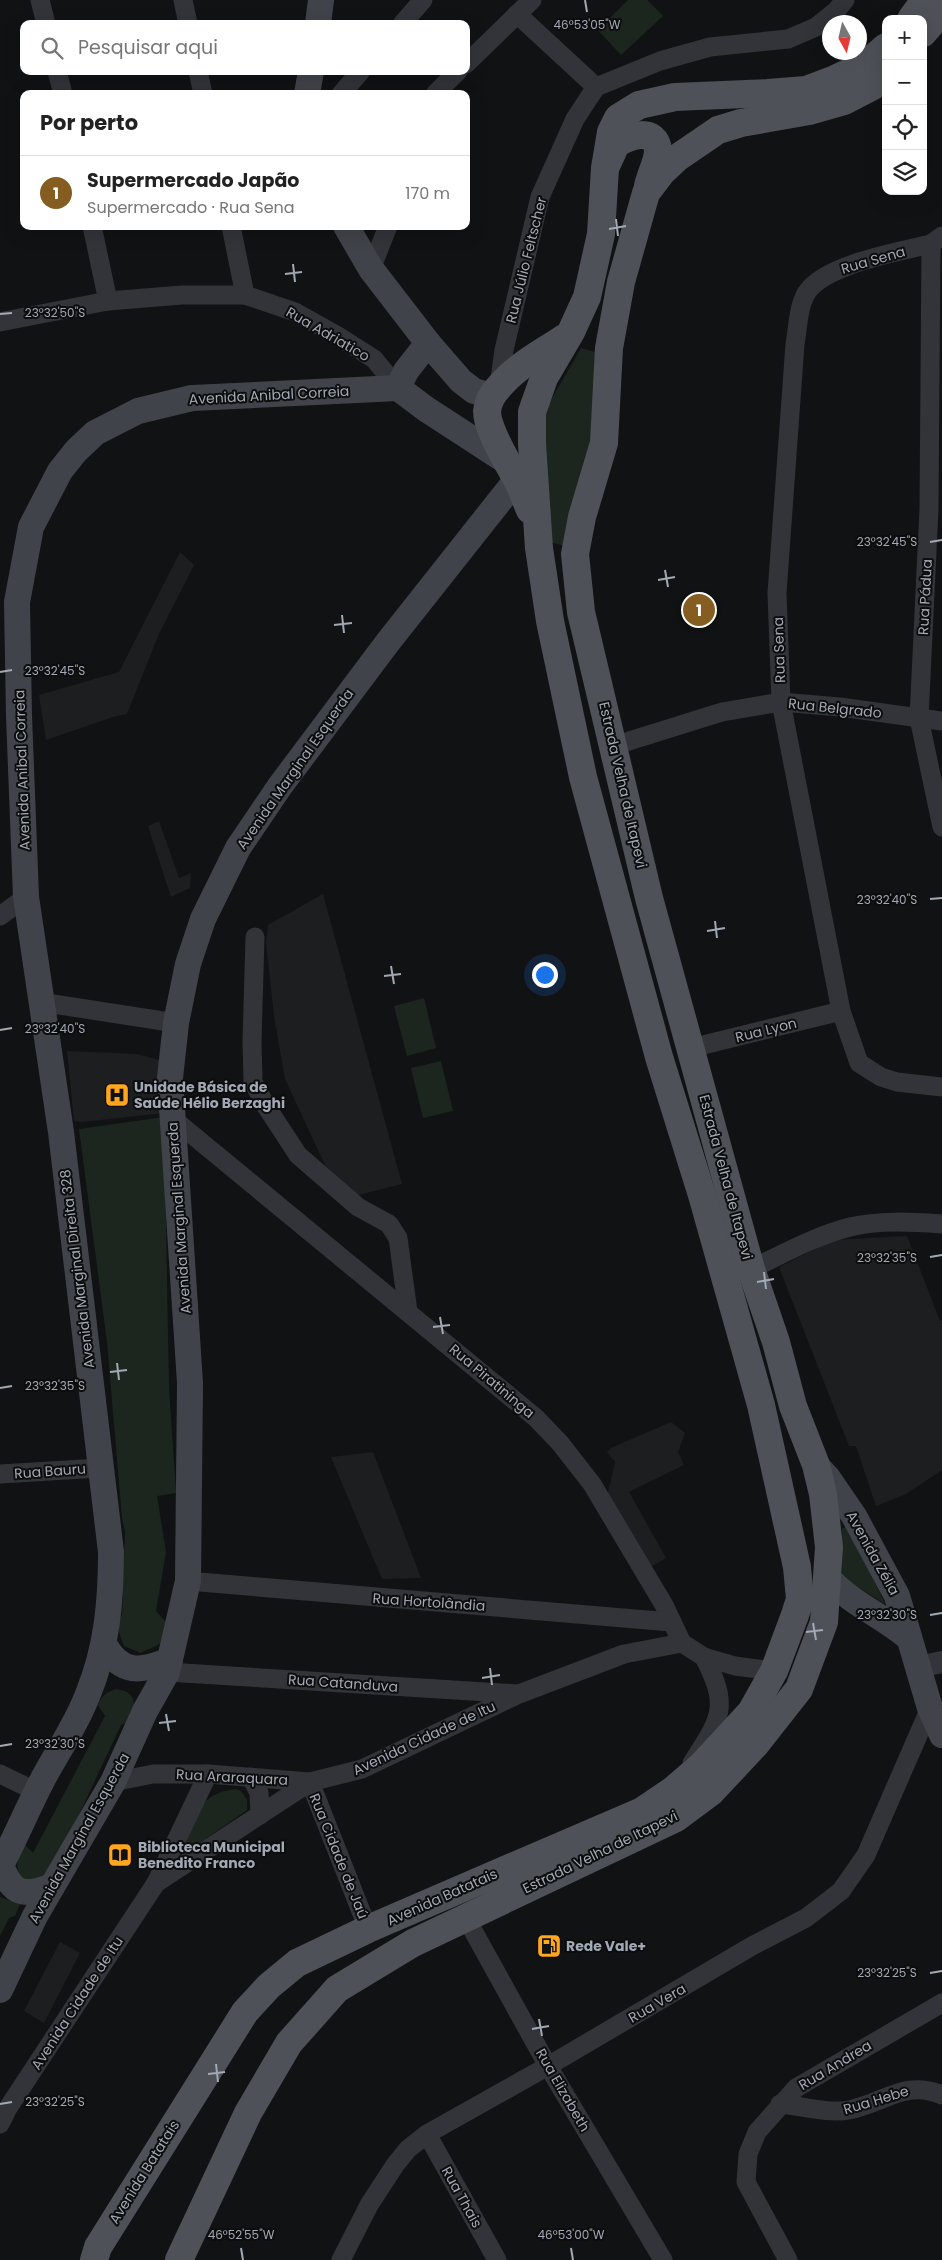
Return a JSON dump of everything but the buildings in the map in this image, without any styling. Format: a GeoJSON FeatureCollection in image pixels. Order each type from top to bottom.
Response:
{"type":"FeatureCollection","features":[{"type":"Feature","properties":{"kind":"main road"},"geometry":{"type":"LineString","coordinates":[[318,20],[321,0]]}},
{"type":"Feature","properties":{"kind":"main road"},"geometry":{"type":"LineString","coordinates":[[913,15],[925,0]]}},
{"type":"Feature","properties":{"kind":"main road"},"geometry":{"type":"LineString","coordinates":[[927,28],[942,11]]}},
{"type":"Feature","properties":{"kind":"main road","name":"Estrada Velha de Itapevi"},"geometry":{"type":"LineString","coordinates":[[797,1566],[761,1405],[702,1195],[659,1056],[583,777],[550,621],[538,528],[532,412],[544,378],[571,332],[587,297],[601,234],[605,168],[611,132],[618,118],[639,105],[675,97],[806,90],[865,65],[882,50]]}},
{"type":"Feature","properties":{"kind":"main road"},"geometry":{"type":"LineString","coordinates":[[308,90],[310,75]]}},
{"type":"Feature","properties":{"kind":"main road","name":"Estrada Velha de Itapevi"},"geometry":{"type":"LineString","coordinates":[[179,2260],[248,2113],[289,2043],[337,1989],[413,1944],[520,1890],[578,1866],[676,1818],[711,1792],[755,1745],[799,1689],[824,1622],[829,1579],[829,1547],[823,1494],[816,1465],[793,1406],[776,1342],[751,1269],[692,1048],[649,898],[581,612],[575,554],[582,516],[604,443],[607,416],[609,348],[620,292],[646,193],[662,172],[677,158],[718,130],[741,123],[810,112],[844,101],[872,86],[882,77]]}},
{"type":"Feature","properties":{"kind":"main road"},"geometry":{"type":"LineString","coordinates":[[605,168],[616,144],[640,134],[649,136],[655,141],[658,152],[646,193]]}},
{"type":"Feature","properties":{"kind":"main road"},"geometry":{"type":"LineString","coordinates":[[348,230],[371,269],[428,343],[461,381],[474,392],[496,391]]}},
{"type":"Feature","properties":{"kind":"main road"},"geometry":{"type":"LineString","coordinates":[[538,528],[488,417],[487,408],[496,391],[516,371],[571,332]]}},
{"type":"Feature","properties":{"kind":"main road"},"geometry":{"type":"LineString","coordinates":[[398,388],[406,371],[428,343]]}},
{"type":"Feature","properties":{"kind":"main road","name":"Rua Adriatico"},"geometry":{"type":"LineString","coordinates":[[398,388],[511,470]]}},
{"type":"Feature","properties":{"kind":"main road","name":"Avenida Anibal Correia"},"geometry":{"type":"LineString","coordinates":[[40,1002],[26,897],[17,602],[32,527],[60,471],[76,451],[96,433],[138,411],[174,401],[192,398],[398,388]]}},
{"type":"Feature","properties":{"kind":"main road","name":"Avenida Marginal Esquerda"},"geometry":{"type":"LineString","coordinates":[[0,1990],[35,1916],[113,1782],[145,1711],[169,1666],[188,1581],[190,1383],[170,1078],[176,1023],[188,964],[203,919],[238,848],[280,786],[511,470]]}},
{"type":"Feature","properties":{"kind":"main road","name":"Avenida Marginal Direita 328"},"geometry":{"type":"LineString","coordinates":[[1,1866],[88,1694],[104,1644],[111,1589],[111,1552],[61,1132],[40,1002]]}},
{"type":"Feature","properties":{"kind":"main road"},"geometry":{"type":"LineString","coordinates":[[761,1405],[772,1414],[777,1425],[804,1536],[811,1553],[829,1579],[843,1594],[889,1621],[909,1638]]}},
{"type":"Feature","properties":{"kind":"main road","name":"Avenida Zélia"},"geometry":{"type":"LineString","coordinates":[[816,1465],[828,1478],[854,1516],[897,1596],[909,1638],[930,1664],[930,1708],[942,1735]]}},
{"type":"Feature","properties":{"kind":"main road","name":"Avenida Batatais"},"geometry":{"type":"LineString","coordinates":[[94,2260],[98,2247],[244,2012],[269,1986],[297,1963],[368,1929],[642,1811],[673,1790],[702,1765],[751,1712],[774,1670],[786,1644],[800,1600],[797,1566]]}},
{"type":"Feature","properties":{"kind":"main road"},"geometry":{"type":"LineString","coordinates":[[104,1644],[110,1655],[122,1665],[136,1669],[169,1666]]}},
{"type":"Feature","properties":{"kind":"main road"},"geometry":{"type":"LineString","coordinates":[[88,1694],[100,1684],[113,1679],[128,1682],[136,1689],[145,1711]]}},
{"type":"Feature","properties":{"kind":"main road"},"geometry":{"type":"LineString","coordinates":[[1,1866],[7,1882],[24,1892],[36,1892],[52,1886]]}},
{"type":"Feature","properties":{"kind":"street"},"geometry":{"type":"LineString","coordinates":[[40,0],[45,20]]}},
{"type":"Feature","properties":{"kind":"street"},"geometry":{"type":"LineString","coordinates":[[183,0],[187,20]]}},
{"type":"Feature","properties":{"kind":"street"},"geometry":{"type":"LineString","coordinates":[[406,20],[423,0]]}},
{"type":"Feature","properties":{"kind":"street"},"geometry":{"type":"LineString","coordinates":[[470,60],[532,0]]}},
{"type":"Feature","properties":{"kind":"street"},"geometry":{"type":"LineString","coordinates":[[517,14],[596,87],[660,61],[710,47],[788,39],[816,27],[836,11],[845,0]]}},
{"type":"Feature","properties":{"kind":"street"},"geometry":{"type":"LineString","coordinates":[[58,75],[62,90]]}},
{"type":"Feature","properties":{"kind":"street"},"geometry":{"type":"LineString","coordinates":[[199,75],[202,90]]}},
{"type":"Feature","properties":{"kind":"street"},"geometry":{"type":"LineString","coordinates":[[344,90],[358,75]]}},
{"type":"Feature","properties":{"kind":"street"},"geometry":{"type":"LineString","coordinates":[[439,90],[454,75]]}},
{"type":"Feature","properties":{"kind":"street","name":"Rua Júlio Feltscher"},"geometry":{"type":"LineString","coordinates":[[496,391],[540,197],[575,119],[596,87]]}},
{"type":"Feature","properties":{"kind":"street"},"geometry":{"type":"LineString","coordinates":[[93,230],[108,301]]}},
{"type":"Feature","properties":{"kind":"street"},"geometry":{"type":"LineString","coordinates":[[232,230],[245,295]]}},
{"type":"Feature","properties":{"kind":"street"},"geometry":{"type":"LineString","coordinates":[[371,269],[386,230]]}},
{"type":"Feature","properties":{"kind":"street","name":"Rua Sena"},"geometry":{"type":"LineString","coordinates":[[936,240],[835,270],[817,282],[807,292],[801,306],[795,344],[777,593],[781,702],[841,1011],[859,1063],[881,1077],[897,1082],[942,1086]]}},
{"type":"Feature","properties":{"kind":"street","name":"Rua Pádua"},"geometry":{"type":"LineString","coordinates":[[936,240],[929,509],[919,718],[942,827]]}},
{"type":"Feature","properties":{"kind":"street","name":"Rua Adriatico"},"geometry":{"type":"LineString","coordinates":[[0,322],[108,301],[182,295],[245,295],[295,312],[338,336],[374,359],[398,388]]}},
{"type":"Feature","properties":{"kind":"street","name":"Rua Belgrado"},"geometry":{"type":"LineString","coordinates":[[613,746],[722,712],[781,702],[942,721]]}},
{"type":"Feature","properties":{"kind":"street"},"geometry":{"type":"LineString","coordinates":[[0,916],[26,897]]}},
{"type":"Feature","properties":{"kind":"street"},"geometry":{"type":"LineString","coordinates":[[255,937],[252,1042],[253,1082],[266,1106],[298,1155],[358,1207],[389,1224],[398,1238],[408,1312]]}},
{"type":"Feature","properties":{"kind":"street"},"geometry":{"type":"LineString","coordinates":[[40,1002],[176,1023]]}},
{"type":"Feature","properties":{"kind":"street","name":"Rua Lyon"},"geometry":{"type":"LineString","coordinates":[[692,1048],[841,1011]]}},
{"type":"Feature","properties":{"kind":"street","name":"Rua Piratininga"},"geometry":{"type":"LineString","coordinates":[[172,1118],[536,1418],[560,1443],[592,1484],[664,1605],[682,1642],[704,1657],[735,1666],[774,1670]]}},
{"type":"Feature","properties":{"kind":"street"},"geometry":{"type":"LineString","coordinates":[[751,1269],[822,1236],[851,1227],[914,1222],[942,1224]]}},
{"type":"Feature","properties":{"kind":"street","name":"Rua Bauru"},"geometry":{"type":"LineString","coordinates":[[0,1474],[100,1468]]}},
{"type":"Feature","properties":{"kind":"street","name":"Rua Hortolândia"},"geometry":{"type":"LineString","coordinates":[[188,1581],[671,1622]]}},
{"type":"Feature","properties":{"kind":"street","name":"Avenida Cidade de Itu"},"geometry":{"type":"LineString","coordinates":[[156,1883],[310,1782],[362,1769],[519,1694],[624,1654],[682,1642]]}},
{"type":"Feature","properties":{"kind":"street","name":"Rua Piratininga"},"geometry":{"type":"LineString","coordinates":[[673,1790],[715,1726],[721,1704],[716,1681],[704,1657]]}},
{"type":"Feature","properties":{"kind":"street","name":"Rua Catanduva"},"geometry":{"type":"LineString","coordinates":[[169,1666],[519,1694]]}},
{"type":"Feature","properties":{"kind":"street","name":"Rua Vera"},"geometry":{"type":"LineString","coordinates":[[341,2260],[369,2205],[395,2165],[408,2149],[427,2134],[548,2066],[752,1946],[806,1918],[841,1891],[866,1855],[930,1708]]}},
{"type":"Feature","properties":{"kind":"street"},"geometry":{"type":"LineString","coordinates":[[127,1751],[153,1774]]}},
{"type":"Feature","properties":{"kind":"street"},"geometry":{"type":"LineString","coordinates":[[0,1774],[37,1792]]}},
{"type":"Feature","properties":{"kind":"street","name":"Rua Araraquara"},"geometry":{"type":"LineString","coordinates":[[113,1782],[153,1774],[208,1774],[310,1782]]}},
{"type":"Feature","properties":{"kind":"street","name":"Avenida Cidade de Itu"},"geometry":{"type":"LineString","coordinates":[[0,2124],[156,1883],[208,1774]]}},
{"type":"Feature","properties":{"kind":"street"},"geometry":{"type":"LineString","coordinates":[[251,1777],[259,1793],[260,1815]]}},
{"type":"Feature","properties":{"kind":"street","name":"Rua Cidade de Jaú"},"geometry":{"type":"LineString","coordinates":[[310,1782],[368,1929]]}},
{"type":"Feature","properties":{"kind":"street","name":"Rua Elizabeth"},"geometry":{"type":"LineString","coordinates":[[466,1918],[548,2066],[664,2260]]}},
{"type":"Feature","properties":{"kind":"street","name":"Rua Andrea"},"geometry":{"type":"LineString","coordinates":[[788,2260],[746,2182],[748,2154],[757,2132],[796,2088],[942,2003]]}},
{"type":"Feature","properties":{"kind":"street","name":"Rua Hebe"},"geometry":{"type":"LineString","coordinates":[[780,2104],[810,2107],[831,2112],[850,2110],[915,2088],[933,2091],[942,2095]]}},
{"type":"Feature","properties":{"kind":"street","name":"Rua Thais"},"geometry":{"type":"LineString","coordinates":[[427,2134],[497,2260]]}},
{"type":"Feature","properties":{"kind":"shaded area"},"geometry":{"type":"Polygon","coordinates":[[[628,0],[647,0],[663,16],[621,55],[598,30],[628,0]]]}},
{"type":"Feature","properties":{"kind":"shaded area"},"geometry":{"type":"Polygon","coordinates":[[[581,348],[595,352],[594,429],[569,547],[550,542],[540,419],[581,348]]]}},
{"type":"Feature","properties":{"kind":"shaded area"},"geometry":{"type":"Polygon","coordinates":[[[180,552],[194,565],[158,636],[127,714],[46,740],[39,695],[119,672],[180,552]]]}},
{"type":"Feature","properties":{"kind":"shaded area"},"geometry":{"type":"Polygon","coordinates":[[[159,821],[179,878],[191,873],[190,888],[171,897],[148,826],[159,821]]]}},
{"type":"Feature","properties":{"kind":"shaded area"},"geometry":{"type":"Polygon","coordinates":[[[323,894],[402,1184],[355,1196],[325,1165],[285,1079],[274,1016],[266,943],[268,925],[323,894]]]}},
{"type":"Feature","properties":{"kind":"shaded area"},"geometry":{"type":"Polygon","coordinates":[[[424,998],[436,1048],[407,1056],[394,1006],[424,998]]]}},
{"type":"Feature","properties":{"kind":"shaded area","name":"Unidade Básica de Saúde Hélio Berzaghi"},"geometry":{"type":"Polygon","coordinates":[[[67,1051],[137,1054],[159,1060],[164,1113],[82,1122],[74,1121],[67,1051]]]}},
{"type":"Feature","properties":{"kind":"shaded area"},"geometry":{"type":"Polygon","coordinates":[[[441,1061],[453,1111],[423,1118],[411,1068],[441,1061]]]}},
{"type":"Feature","properties":{"kind":"shaded area"},"geometry":{"type":"Polygon","coordinates":[[[164,1117],[169,1388],[176,1493],[157,1496],[166,1552],[156,1611],[166,1622],[160,1643],[141,1653],[124,1646],[119,1630],[122,1615],[125,1531],[122,1518],[107,1342],[79,1129],[164,1117]]]}},
{"type":"Feature","properties":{"kind":"shaded area"},"geometry":{"type":"Polygon","coordinates":[[[907,1236],[940,1321],[942,1321],[942,1470],[906,1494],[876,1506],[856,1446],[849,1446],[779,1267],[834,1240],[907,1236]]]}},
{"type":"Feature","properties":{"kind":"shaded area"},"geometry":{"type":"Polygon","coordinates":[[[671,1422],[685,1433],[678,1452],[684,1465],[629,1492],[666,1558],[649,1568],[607,1497],[615,1462],[607,1452],[611,1448],[671,1422]]]}},
{"type":"Feature","properties":{"kind":"shaded area"},"geometry":{"type":"Polygon","coordinates":[[[373,1452],[421,1578],[382,1579],[331,1457],[373,1452]]]}},
{"type":"Feature","properties":{"kind":"shaded area"},"geometry":{"type":"Polygon","coordinates":[[[849,1527],[885,1604],[842,1577],[842,1528],[849,1527]]]}},
{"type":"Feature","properties":{"kind":"shaded area"},"geometry":{"type":"Polygon","coordinates":[[[116,1689],[128,1693],[133,1700],[131,1721],[121,1725],[58,1859],[41,1878],[34,1881],[23,1879],[17,1866],[22,1850],[25,1845],[33,1853],[105,1716],[98,1705],[107,1693],[116,1689]]]}},
{"type":"Feature","properties":{"kind":"shaded area"},"geometry":{"type":"Polygon","coordinates":[[[236,1789],[241,1791],[247,1800],[247,1810],[191,1849],[186,1848],[183,1845],[200,1807],[214,1795],[236,1789]]]}},
{"type":"Feature","properties":{"kind":"shaded area"},"geometry":{"type":"Polygon","coordinates":[[[0,1897],[20,1904],[15,1916],[9,1918],[0,1936],[0,1897]]]}},
{"type":"Feature","properties":{"kind":"shaded area"},"geometry":{"type":"Polygon","coordinates":[[[60,1942],[80,1953],[44,2023],[24,2011],[60,1942]]]}},
{"type":"Feature","properties":{"kind":"place","name":"Supermercado Japão"},"geometry":{"type":"Point","coordinates":[699,610]}},
{"type":"Feature","properties":{"kind":"place","name":"Unidade Básica de Saúde Hélio Berzaghi"},"geometry":{"type":"Point","coordinates":[117,1095]}},
{"type":"Feature","properties":{"kind":"place","name":"Biblioteca Municipal Benedito Franco"},"geometry":{"type":"Point","coordinates":[120,1855]}},
{"type":"Feature","properties":{"kind":"place","name":"Rede Vale+"},"geometry":{"type":"Point","coordinates":[549,1946]}}]}
